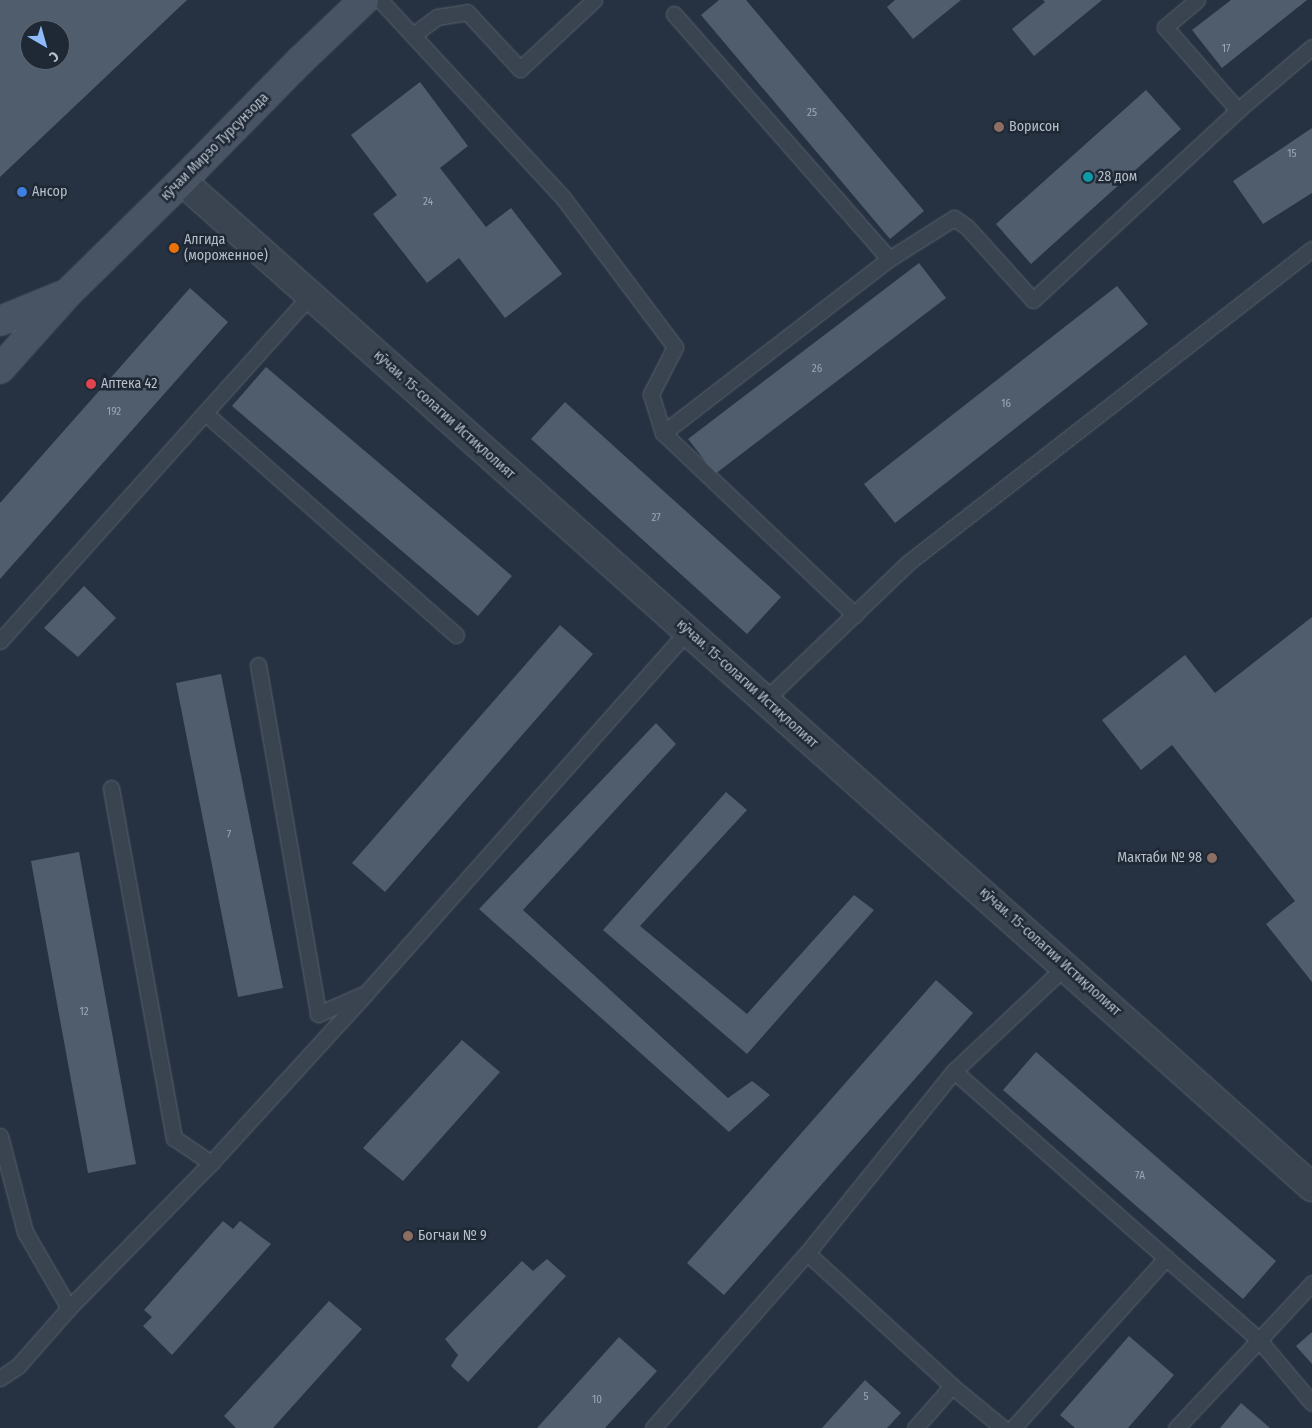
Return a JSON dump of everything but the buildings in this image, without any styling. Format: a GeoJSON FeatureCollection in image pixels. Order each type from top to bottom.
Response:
{"type":"FeatureCollection","features":[{"type":"Feature","properties":{"kind":"main road","name":"кӯчаи Мирзо Турсунзода"},"geometry":{"type":"LineString","coordinates":[[0,369],[67,294],[182,182],[301,60],[364,0]]}},
{"type":"Feature","properties":{"kind":"main road","name":"кӯчаи Мирзо Турсунзода"},"geometry":{"type":"LineString","coordinates":[[0,320],[67,294]]}},
{"type":"Feature","properties":{"kind":"street","name":"кӯчаи. 15-солагии Истиқлолият"},"geometry":{"type":"LineString","coordinates":[[182,182],[1066,966],[1312,1187]]}},
{"type":"Feature","properties":{"kind":"lane"},"geometry":{"type":"LineString","coordinates":[[380,0],[564,199],[676,346],[651,394],[663,433],[855,615]]}},
{"type":"Feature","properties":{"kind":"lane"},"geometry":{"type":"LineString","coordinates":[[413,35],[437,17],[467,12],[520,69],[594,0]]}},
{"type":"Feature","properties":{"kind":"lane"},"geometry":{"type":"LineString","coordinates":[[1197,0],[1165,27],[1238,110]]}},
{"type":"Feature","properties":{"kind":"lane"},"geometry":{"type":"LineString","coordinates":[[674,14],[889,259]]}},
{"type":"Feature","properties":{"kind":"lane"},"geometry":{"type":"LineString","coordinates":[[663,433],[889,259],[954,218],[967,227],[1033,300],[1238,110],[1312,47]]}},
{"type":"Feature","properties":{"kind":"lane"},"geometry":{"type":"LineString","coordinates":[[765,700],[909,562],[1312,250]]}},
{"type":"Feature","properties":{"kind":"lane"},"geometry":{"type":"LineString","coordinates":[[0,641],[310,296]]}},
{"type":"Feature","properties":{"kind":"lane"},"geometry":{"type":"LineString","coordinates":[[205,413],[456,635]]}},
{"type":"Feature","properties":{"kind":"lane"},"geometry":{"type":"LineString","coordinates":[[0,1378],[18,1366],[69,1308],[211,1163],[367,992],[688,631]]}},
{"type":"Feature","properties":{"kind":"lane"},"geometry":{"type":"LineString","coordinates":[[258,665],[318,1014],[367,992]]}},
{"type":"Feature","properties":{"kind":"lane"},"geometry":{"type":"LineString","coordinates":[[111,788],[174,1138],[211,1163]]}},
{"type":"Feature","properties":{"kind":"lane"},"geometry":{"type":"LineString","coordinates":[[653,1428],[807,1253],[954,1071],[1066,966]]}},
{"type":"Feature","properties":{"kind":"lane"},"geometry":{"type":"LineString","coordinates":[[954,1071],[1259,1340],[1312,1402]]}},
{"type":"Feature","properties":{"kind":"lane"},"geometry":{"type":"LineString","coordinates":[[0,1136],[25,1232],[69,1308]]}},
{"type":"Feature","properties":{"kind":"lane"},"geometry":{"type":"LineString","coordinates":[[807,1253],[952,1386],[1003,1428]]}},
{"type":"Feature","properties":{"kind":"lane"},"geometry":{"type":"LineString","coordinates":[[1013,1428],[1166,1258]]}},
{"type":"Feature","properties":{"kind":"lane"},"geometry":{"type":"LineString","coordinates":[[1176,1428],[1312,1283]]}},
{"type":"Feature","properties":{"kind":"lane"},"geometry":{"type":"LineString","coordinates":[[915,1428],[952,1386]]}},
{"type":"Feature","properties":{"kind":"place","name":"Ворисон"},"geometry":{"type":"Point","coordinates":[999,127]}},
{"type":"Feature","properties":{"kind":"place","name":"28 дом"},"geometry":{"type":"Point","coordinates":[1088,177]}},
{"type":"Feature","properties":{"kind":"place","name":"Ансор"},"geometry":{"type":"Point","coordinates":[22,192]}},
{"type":"Feature","properties":{"kind":"place","name":"Алгида (мороженное)"},"geometry":{"type":"Point","coordinates":[174,248]}},
{"type":"Feature","properties":{"kind":"place","name":"Аптека 42"},"geometry":{"type":"Point","coordinates":[91,384]}},
{"type":"Feature","properties":{"kind":"place","name":"Мактаби № 98"},"geometry":{"type":"Point","coordinates":[1212,858]}},
{"type":"Feature","properties":{"kind":"place","name":"Богчаи № 9"},"geometry":{"type":"Point","coordinates":[408,1236]}}]}
